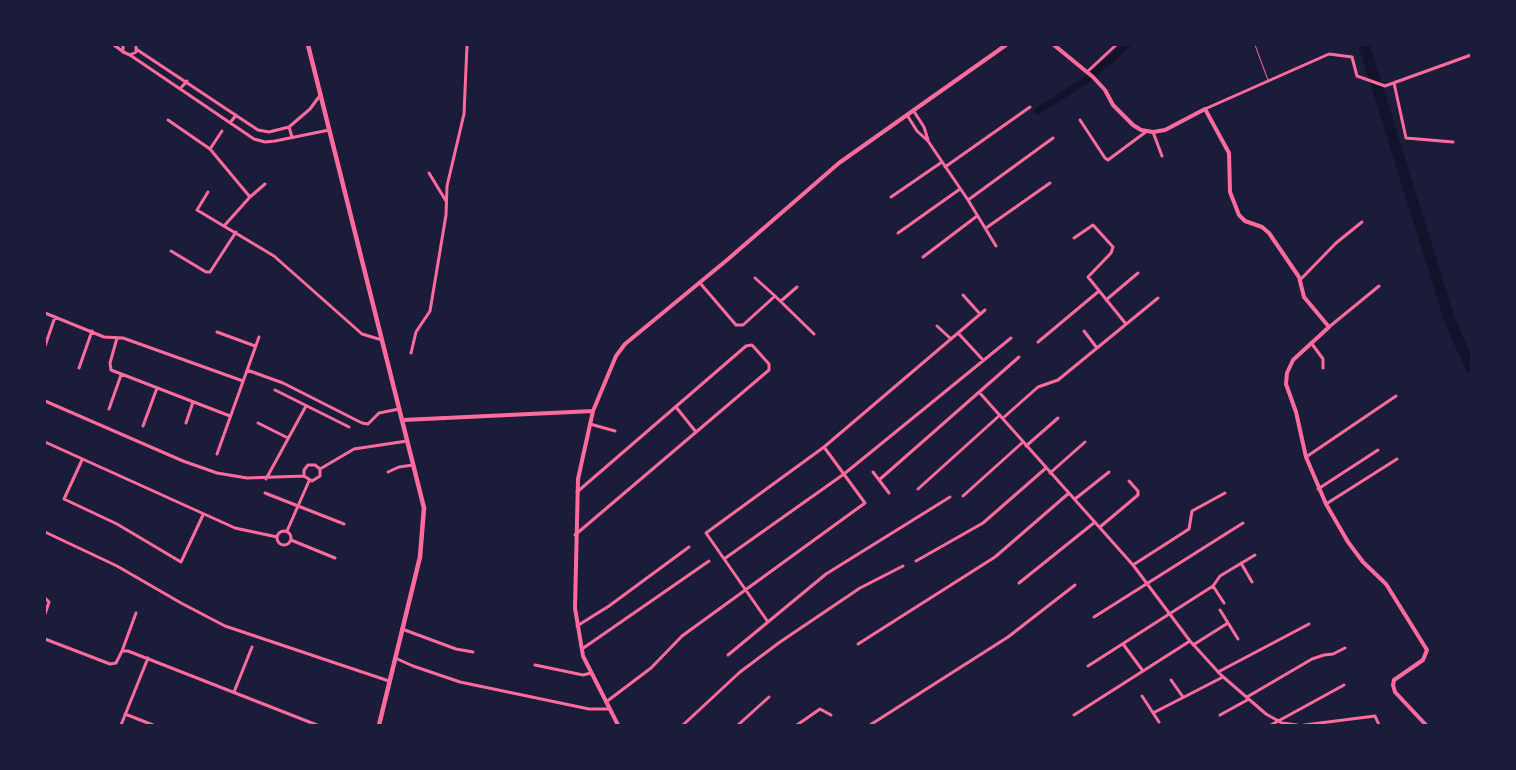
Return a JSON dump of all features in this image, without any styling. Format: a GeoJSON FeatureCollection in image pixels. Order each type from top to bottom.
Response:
{"type":"FeatureCollection","features":[{"type":"Feature","properties":{"kind":"main road"},"geometry":{"type":"LineString","coordinates":[[308,45],[424,508],[423,533],[396,658],[378,725]]}},
{"type":"Feature","properties":{"kind":"street"},"geometry":{"type":"LineString","coordinates":[[114,45],[254,139],[265,142],[329,130]]}},
{"type":"Feature","properties":{"kind":"street"},"geometry":{"type":"LineString","coordinates":[[123,45],[123,52]]}},
{"type":"Feature","properties":{"kind":"street"},"geometry":{"type":"LineString","coordinates":[[411,353],[416,332],[430,311],[447,186],[464,114],[467,45]]}},
{"type":"Feature","properties":{"kind":"street"},"geometry":{"type":"LineString","coordinates":[[618,725],[591,673],[581,649],[577,626],[575,536],[577,493],[589,424],[619,349],[700,283],[839,163],[1006,45]]}},
{"type":"Feature","properties":{"kind":"street"},"geometry":{"type":"LineString","coordinates":[[1054,45],[1093,77],[1105,90],[1110,101],[1133,125],[1153,132],[1165,130],[1268,81],[1334,53],[1352,57],[1357,76],[1385,86],[1471,55]]}},
{"type":"Feature","properties":{"kind":"street"},"geometry":{"type":"LineString","coordinates":[[1087,73],[1116,45]]}},
{"type":"Feature","properties":{"kind":"street"},"geometry":{"type":"LineString","coordinates":[[130,56],[136,47],[258,130],[269,132],[290,127],[310,109],[320,94]]}},
{"type":"Feature","properties":{"kind":"street"},"geometry":{"type":"LineString","coordinates":[[180,89],[187,81]]}},
{"type":"Feature","properties":{"kind":"street"},"geometry":{"type":"LineString","coordinates":[[1394,83],[1406,138],[1452,142]]}},
{"type":"Feature","properties":{"kind":"street"},"geometry":{"type":"LineString","coordinates":[[945,167],[1030,108]]}},
{"type":"Feature","properties":{"kind":"street"},"geometry":{"type":"LineString","coordinates":[[913,110],[924,127],[928,141]]}},
{"type":"Feature","properties":{"kind":"street"},"geometry":{"type":"LineString","coordinates":[[1206,110],[1229,152],[1230,192],[1240,215],[1245,221],[1265,229],[1300,280],[1304,297],[1329,327]]}},
{"type":"Feature","properties":{"kind":"street"},"geometry":{"type":"LineString","coordinates":[[230,123],[236,115]]}},
{"type":"Feature","properties":{"kind":"street"},"geometry":{"type":"LineString","coordinates":[[907,115],[917,131],[928,141],[968,200],[996,246]]}},
{"type":"Feature","properties":{"kind":"street"},"geometry":{"type":"LineString","coordinates":[[168,120],[210,149],[250,197]]}},
{"type":"Feature","properties":{"kind":"street"},"geometry":{"type":"LineString","coordinates":[[1080,120],[1108,160],[1147,131]]}},
{"type":"Feature","properties":{"kind":"street"},"geometry":{"type":"LineString","coordinates":[[290,127],[292,137]]}},
{"type":"Feature","properties":{"kind":"street"},"geometry":{"type":"LineString","coordinates":[[210,149],[222,131]]}},
{"type":"Feature","properties":{"kind":"street"},"geometry":{"type":"LineString","coordinates":[[1153,132],[1162,156]]}},
{"type":"Feature","properties":{"kind":"street"},"geometry":{"type":"LineString","coordinates":[[968,200],[1052,138]]}},
{"type":"Feature","properties":{"kind":"street"},"geometry":{"type":"LineString","coordinates":[[891,197],[942,162]]}},
{"type":"Feature","properties":{"kind":"street"},"geometry":{"type":"LineString","coordinates":[[430,174],[446,202]]}},
{"type":"Feature","properties":{"kind":"street"},"geometry":{"type":"LineString","coordinates":[[986,228],[1050,183]]}},
{"type":"Feature","properties":{"kind":"street"},"geometry":{"type":"LineString","coordinates":[[224,226],[250,197],[265,184]]}},
{"type":"Feature","properties":{"kind":"street"},"geometry":{"type":"LineString","coordinates":[[898,233],[960,189]]}},
{"type":"Feature","properties":{"kind":"street"},"geometry":{"type":"LineString","coordinates":[[208,192],[197,210],[274,256],[362,334],[382,340]]}},
{"type":"Feature","properties":{"kind":"street"},"geometry":{"type":"LineString","coordinates":[[922,257],[977,216]]}},
{"type":"Feature","properties":{"kind":"street"},"geometry":{"type":"LineString","coordinates":[[1300,280],[1336,243],[1362,222]]}},
{"type":"Feature","properties":{"kind":"street"},"geometry":{"type":"LineString","coordinates":[[1074,238],[1093,225],[1113,247],[1111,253],[1089,274],[1090,280],[1126,324]]}},
{"type":"Feature","properties":{"kind":"street"},"geometry":{"type":"LineString","coordinates":[[171,251],[206,272],[210,272],[236,232]]}},
{"type":"Feature","properties":{"kind":"street"},"geometry":{"type":"LineString","coordinates":[[1106,300],[1138,273]]}},
{"type":"Feature","properties":{"kind":"street"},"geometry":{"type":"LineString","coordinates":[[755,278],[814,334]]}},
{"type":"Feature","properties":{"kind":"street"},"geometry":{"type":"LineString","coordinates":[[700,283],[731,321],[738,326],[743,325],[775,296]]}},
{"type":"Feature","properties":{"kind":"street"},"geometry":{"type":"LineString","coordinates":[[1379,286],[1329,327],[1293,360],[1288,367],[1286,379],[1306,457],[1318,489],[1348,542],[1363,562],[1386,584],[1427,650],[1423,660],[1394,680],[1393,684],[1396,692],[1426,725]]}},
{"type":"Feature","properties":{"kind":"street"},"geometry":{"type":"LineString","coordinates":[[781,301],[797,287]]}},
{"type":"Feature","properties":{"kind":"street"},"geometry":{"type":"LineString","coordinates":[[1038,342],[1098,291]]}},
{"type":"Feature","properties":{"kind":"street"},"geometry":{"type":"LineString","coordinates":[[963,294],[980,314]]}},
{"type":"Feature","properties":{"kind":"street"},"geometry":{"type":"LineString","coordinates":[[918,489],[1038,387],[1058,380],[1158,298]]}},
{"type":"Feature","properties":{"kind":"street"},"geometry":{"type":"LineString","coordinates":[[768,622],[706,533],[824,447],[985,310]]}},
{"type":"Feature","properties":{"kind":"street"},"geometry":{"type":"LineString","coordinates":[[45,313],[104,337],[117,338],[243,381]]}},
{"type":"Feature","properties":{"kind":"street"},"geometry":{"type":"LineString","coordinates":[[45,346],[55,317]]}},
{"type":"Feature","properties":{"kind":"street"},"geometry":{"type":"LineString","coordinates":[[937,326],[951,339]]}},
{"type":"Feature","properties":{"kind":"street"},"geometry":{"type":"LineString","coordinates":[[79,368],[92,331]]}},
{"type":"Feature","properties":{"kind":"street"},"geometry":{"type":"LineString","coordinates":[[1084,331],[1097,348]]}},
{"type":"Feature","properties":{"kind":"street"},"geometry":{"type":"LineString","coordinates":[[217,332],[255,346]]}},
{"type":"Feature","properties":{"kind":"street"},"geometry":{"type":"LineString","coordinates":[[958,333],[983,360]]}},
{"type":"Feature","properties":{"kind":"street"},"geometry":{"type":"LineString","coordinates":[[217,454],[259,336]]}},
{"type":"Feature","properties":{"kind":"street"},"geometry":{"type":"LineString","coordinates":[[117,338],[110,367],[121,374],[230,416]]}},
{"type":"Feature","properties":{"kind":"street"},"geometry":{"type":"LineString","coordinates":[[724,559],[844,474],[1011,338]]}},
{"type":"Feature","properties":{"kind":"street"},"geometry":{"type":"LineString","coordinates":[[1312,344],[1323,359],[1323,368]]}},
{"type":"Feature","properties":{"kind":"street"},"geometry":{"type":"LineString","coordinates":[[575,536],[769,370],[769,364],[754,347],[748,345],[577,493]]}},
{"type":"Feature","properties":{"kind":"street"},"geometry":{"type":"LineString","coordinates":[[879,480],[1019,357]]}},
{"type":"Feature","properties":{"kind":"street"},"geometry":{"type":"LineString","coordinates":[[247,370],[282,383],[362,423],[368,424],[379,413],[400,409]]}},
{"type":"Feature","properties":{"kind":"street"},"geometry":{"type":"LineString","coordinates":[[109,409],[121,374]]}},
{"type":"Feature","properties":{"kind":"street"},"geometry":{"type":"LineString","coordinates":[[143,426],[157,388]]}},
{"type":"Feature","properties":{"kind":"street"},"geometry":{"type":"LineString","coordinates":[[275,390],[349,427]]}},
{"type":"Feature","properties":{"kind":"street"},"geometry":{"type":"LineString","coordinates":[[979,392],[1050,473],[1100,526],[1133,565],[1193,645],[1218,672],[1266,714],[1281,723],[1297,725]]}},
{"type":"Feature","properties":{"kind":"street"},"geometry":{"type":"LineString","coordinates":[[1306,457],[1396,396]]}},
{"type":"Feature","properties":{"kind":"street"},"geometry":{"type":"LineString","coordinates":[[45,401],[183,461],[217,473],[266,479],[304,476]]}},
{"type":"Feature","properties":{"kind":"street"},"geometry":{"type":"LineString","coordinates":[[186,423],[194,402]]}},
{"type":"Feature","properties":{"kind":"street"},"geometry":{"type":"LineString","coordinates":[[266,479],[306,406]]}},
{"type":"Feature","properties":{"kind":"street"},"geometry":{"type":"LineString","coordinates":[[676,407],[696,432]]}},
{"type":"Feature","properties":{"kind":"street"},"geometry":{"type":"LineString","coordinates":[[402,420],[593,411]]}},
{"type":"Feature","properties":{"kind":"street"},"geometry":{"type":"LineString","coordinates":[[1026,446],[1058,418]]}},
{"type":"Feature","properties":{"kind":"street"},"geometry":{"type":"LineString","coordinates":[[258,423],[288,438]]}},
{"type":"Feature","properties":{"kind":"street"},"geometry":{"type":"LineString","coordinates":[[589,424],[615,431]]}},
{"type":"Feature","properties":{"kind":"street"},"geometry":{"type":"LineString","coordinates":[[309,481],[318,479],[320,469],[354,449],[408,441]]}},
{"type":"Feature","properties":{"kind":"street"},"geometry":{"type":"LineString","coordinates":[[45,442],[203,515],[236,528],[277,538],[282,544],[287,544],[291,540]]}},
{"type":"Feature","properties":{"kind":"street"},"geometry":{"type":"LineString","coordinates":[[963,496],[1023,442]]}},
{"type":"Feature","properties":{"kind":"street"},"geometry":{"type":"LineString","coordinates":[[1050,473],[1085,442]]}},
{"type":"Feature","properties":{"kind":"street"},"geometry":{"type":"LineString","coordinates":[[606,702],[651,668],[682,636],[864,503],[824,447]]}},
{"type":"Feature","properties":{"kind":"street"},"geometry":{"type":"LineString","coordinates":[[1318,489],[1378,450]]}},
{"type":"Feature","properties":{"kind":"street"},"geometry":{"type":"LineString","coordinates":[[1326,504],[1397,458]]}},
{"type":"Feature","properties":{"kind":"street"},"geometry":{"type":"LineString","coordinates":[[82,460],[64,499],[117,524],[181,562],[203,515]]}},
{"type":"Feature","properties":{"kind":"street"},"geometry":{"type":"LineString","coordinates":[[309,481],[304,476],[304,470],[308,465],[315,465],[320,469]]}},
{"type":"Feature","properties":{"kind":"street"},"geometry":{"type":"LineString","coordinates":[[388,472],[399,467],[414,465]]}},
{"type":"Feature","properties":{"kind":"street"},"geometry":{"type":"LineString","coordinates":[[916,561],[983,523],[1046,468]]}},
{"type":"Feature","properties":{"kind":"street"},"geometry":{"type":"LineString","coordinates":[[873,472],[889,493]]}},
{"type":"Feature","properties":{"kind":"street"},"geometry":{"type":"LineString","coordinates":[[1075,499],[1109,472]]}},
{"type":"Feature","properties":{"kind":"street"},"geometry":{"type":"LineString","coordinates":[[287,531],[309,481]]}},
{"type":"Feature","properties":{"kind":"street"},"geometry":{"type":"LineString","coordinates":[[1100,526],[1138,495],[1138,491],[1129,481]]}},
{"type":"Feature","properties":{"kind":"street"},"geometry":{"type":"LineString","coordinates":[[265,493],[344,524]]}},
{"type":"Feature","properties":{"kind":"street"},"geometry":{"type":"LineString","coordinates":[[1133,565],[1189,529],[1192,511],[1225,493]]}},
{"type":"Feature","properties":{"kind":"street"},"geometry":{"type":"LineString","coordinates":[[858,644],[995,557],[1069,494]]}},
{"type":"Feature","properties":{"kind":"street"},"geometry":{"type":"LineString","coordinates":[[728,655],[826,574],[950,497]]}},
{"type":"Feature","properties":{"kind":"street"},"geometry":{"type":"LineString","coordinates":[[1019,583],[1095,522]]}},
{"type":"Feature","properties":{"kind":"street"},"geometry":{"type":"LineString","coordinates":[[1094,617],[1243,523]]}},
{"type":"Feature","properties":{"kind":"street"},"geometry":{"type":"LineString","coordinates":[[277,538],[282,531],[287,531]]}},
{"type":"Feature","properties":{"kind":"street"},"geometry":{"type":"LineString","coordinates":[[287,531],[291,535],[291,540]]}},
{"type":"Feature","properties":{"kind":"street"},"geometry":{"type":"LineString","coordinates":[[45,532],[118,566],[181,604],[225,626],[389,681]]}},
{"type":"Feature","properties":{"kind":"street"},"geometry":{"type":"LineString","coordinates":[[291,540],[335,558]]}},
{"type":"Feature","properties":{"kind":"street"},"geometry":{"type":"LineString","coordinates":[[577,626],[609,606],[689,547]]}},
{"type":"Feature","properties":{"kind":"street"},"geometry":{"type":"LineString","coordinates":[[1088,666],[1213,586],[1220,576],[1255,555]]}},
{"type":"Feature","properties":{"kind":"street"},"geometry":{"type":"LineString","coordinates":[[581,649],[709,561]]}},
{"type":"Feature","properties":{"kind":"street"},"geometry":{"type":"LineString","coordinates":[[1241,563],[1252,582]]}},
{"type":"Feature","properties":{"kind":"street"},"geometry":{"type":"LineString","coordinates":[[683,725],[740,672],[780,642],[860,588],[903,566]]}},
{"type":"Feature","properties":{"kind":"street"},"geometry":{"type":"LineString","coordinates":[[870,725],[1008,637],[1075,585]]}},
{"type":"Feature","properties":{"kind":"street"},"geometry":{"type":"LineString","coordinates":[[1213,586],[1224,603]]}},
{"type":"Feature","properties":{"kind":"street"},"geometry":{"type":"LineString","coordinates":[[45,598],[49,602],[45,614]]}},
{"type":"Feature","properties":{"kind":"street"},"geometry":{"type":"LineString","coordinates":[[1220,610],[1238,639]]}},
{"type":"Feature","properties":{"kind":"street"},"geometry":{"type":"LineString","coordinates":[[45,639],[110,664],[116,663],[136,613]]}},
{"type":"Feature","properties":{"kind":"street"},"geometry":{"type":"LineString","coordinates":[[1193,645],[1228,623]]}},
{"type":"Feature","properties":{"kind":"street"},"geometry":{"type":"LineString","coordinates":[[1218,672],[1309,624]]}},
{"type":"Feature","properties":{"kind":"street"},"geometry":{"type":"LineString","coordinates":[[402,629],[456,649],[473,652]]}},
{"type":"Feature","properties":{"kind":"street"},"geometry":{"type":"LineString","coordinates":[[1074,715],[1190,641]]}},
{"type":"Feature","properties":{"kind":"street"},"geometry":{"type":"LineString","coordinates":[[1123,644],[1143,671]]}},
{"type":"Feature","properties":{"kind":"street"},"geometry":{"type":"LineString","coordinates":[[234,692],[252,647]]}},
{"type":"Feature","properties":{"kind":"street"},"geometry":{"type":"LineString","coordinates":[[1220,715],[1312,659],[1324,654],[1333,654],[1345,648]]}},
{"type":"Feature","properties":{"kind":"street"},"geometry":{"type":"LineString","coordinates":[[122,652],[148,658],[317,725]]}},
{"type":"Feature","properties":{"kind":"street"},"geometry":{"type":"LineString","coordinates":[[121,725],[148,658]]}},
{"type":"Feature","properties":{"kind":"street"},"geometry":{"type":"LineString","coordinates":[[396,658],[413,666],[460,682],[589,709],[609,708]]}},
{"type":"Feature","properties":{"kind":"street"},"geometry":{"type":"LineString","coordinates":[[535,665],[583,675],[591,673]]}},
{"type":"Feature","properties":{"kind":"street"},"geometry":{"type":"LineString","coordinates":[[1154,713],[1223,677]]}},
{"type":"Feature","properties":{"kind":"street"},"geometry":{"type":"LineString","coordinates":[[1171,680],[1183,698]]}},
{"type":"Feature","properties":{"kind":"street"},"geometry":{"type":"LineString","coordinates":[[1272,725],[1281,723],[1344,685]]}},
{"type":"Feature","properties":{"kind":"street"},"geometry":{"type":"LineString","coordinates":[[1142,696],[1159,722]]}},
{"type":"Feature","properties":{"kind":"street"},"geometry":{"type":"LineString","coordinates":[[738,725],[769,697]]}},
{"type":"Feature","properties":{"kind":"street"},"geometry":{"type":"LineString","coordinates":[[797,725],[820,710],[831,714]]}},
{"type":"Feature","properties":{"kind":"street"},"geometry":{"type":"LineString","coordinates":[[125,714],[153,725]]}},
{"type":"Feature","properties":{"kind":"street"},"geometry":{"type":"LineString","coordinates":[[1304,725],[1375,716],[1379,725]]}},
{"type":"Feature","properties":{"kind":"lane"},"geometry":{"type":"LineString","coordinates":[[1255,45],[1268,81]]}},
{"type":"Feature","properties":{"kind":"waterway"},"geometry":{"type":"LineString","coordinates":[[1038,111],[1086,80],[1127,45]]}},
{"type":"Feature","properties":{"kind":"waterway"},"geometry":{"type":"LineString","coordinates":[[1364,45],[1450,321],[1471,368]]}}]}
